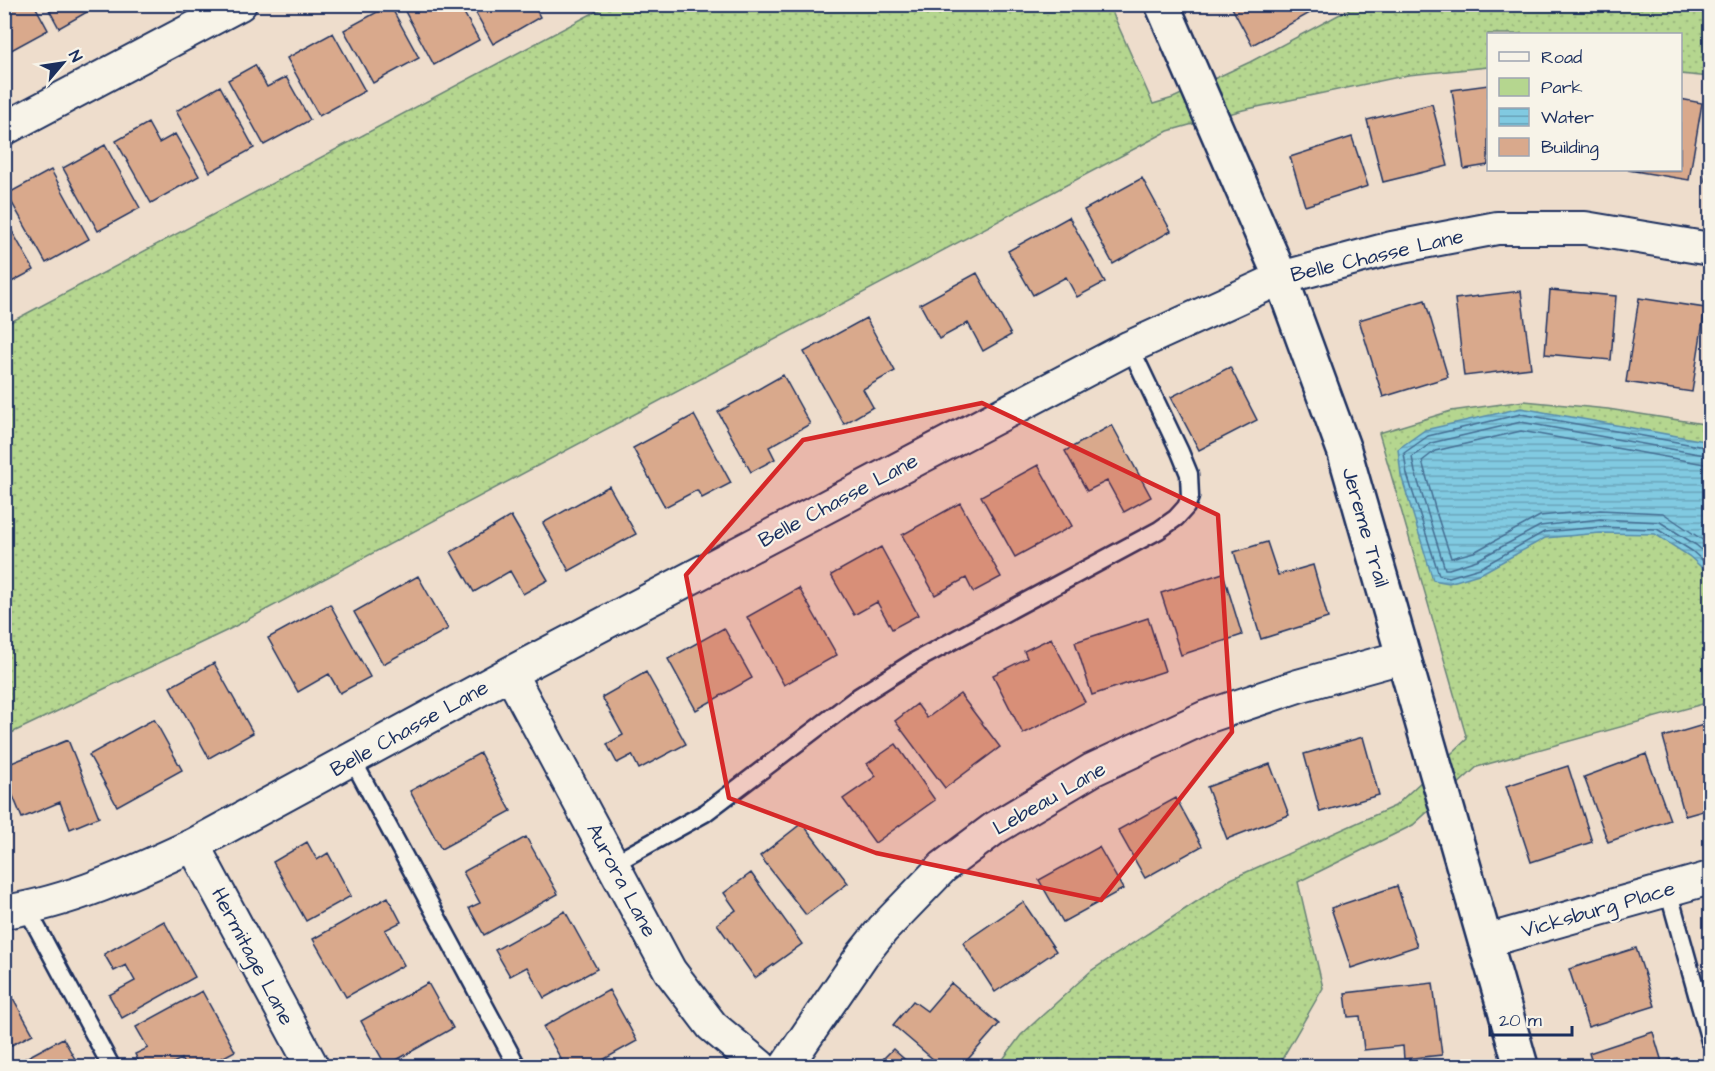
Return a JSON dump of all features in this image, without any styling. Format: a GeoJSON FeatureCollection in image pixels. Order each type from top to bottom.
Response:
{"type":"FeatureCollection","features":[{"type":"Feature","properties":{"kind":"street"},"geometry":{"type":"LineString","coordinates":[[4,129],[240,4]]}},
{"type":"Feature","properties":{"kind":"street","name":"Jereme Trail"},"geometry":{"type":"LineString","coordinates":[[1162,4],[1281,278],[1344,450],[1521,1066]]}},
{"type":"Feature","properties":{"kind":"street","name":"Belle Chasse Lane"},"geometry":{"type":"LineString","coordinates":[[16,910],[70,895],[144,868],[193,845],[510,673],[1130,347],[1281,278],[1392,248],[1497,228],[1586,228],[1710,249]]}},
{"type":"Feature","properties":{"kind":"street","name":"Lebeau Lane"},"geometry":{"type":"LineString","coordinates":[[786,1066],[862,954],[883,929],[943,867],[995,828],[1092,770],[1206,717],[1298,686],[1402,657]]}},
{"type":"Feature","properties":{"kind":"street","name":"Aurora Lane"},"geometry":{"type":"LineString","coordinates":[[510,673],[670,971],[712,1026],[760,1066]]}},
{"type":"Feature","properties":{"kind":"street","name":"Hermitage Lane"},"geometry":{"type":"LineString","coordinates":[[193,845],[312,1066]]}},
{"type":"Feature","properties":{"kind":"street","name":"Vicksburg Place"},"geometry":{"type":"LineString","coordinates":[[1486,941],[1710,878]]}},
{"type":"Feature","properties":{"kind":"lane"},"geometry":{"type":"LineString","coordinates":[[613,864],[705,813],[858,697],[915,661],[1159,530],[1176,518],[1186,507],[1190,497],[1189,474],[1130,347]]}},
{"type":"Feature","properties":{"kind":"lane"},"geometry":{"type":"LineString","coordinates":[[352,759],[517,1066]]}},
{"type":"Feature","properties":{"kind":"lane"},"geometry":{"type":"LineString","coordinates":[[1668,890],[1710,1041]]}},
{"type":"Feature","properties":{"kind":"lane"},"geometry":{"type":"LineString","coordinates":[[16,910],[111,1066]]}},
{"type":"Feature","properties":{"kind":"highlighted area"},"geometry":{"type":"Polygon","coordinates":[[[982,403],[1218,515],[1232,732],[1101,900],[876,853],[729,798],[686,575],[803,440],[982,403]]]}},
{"type":"Feature","properties":{"kind":"green space"},"geometry":{"type":"Polygon","coordinates":[[[608,5],[1109,5],[1153,104],[1173,98],[1250,62],[1357,5],[1710,5],[1710,77],[1682,74],[1682,33],[1487,33],[1487,67],[1408,75],[1243,110],[1168,131],[226,631],[5,736],[5,325],[608,5]]]}},
{"type":"Feature","properties":{"kind":"green space"},"geometry":{"type":"Polygon","coordinates":[[[1524,401],[1608,409],[1710,425],[1710,702],[1477,767],[1413,825],[1298,882],[1323,988],[1278,1066],[998,1066],[1021,1035],[1092,970],[1231,879],[1395,806],[1467,739],[1379,433],[1451,411],[1524,401]]]}},
{"type":"Feature","properties":{"kind":"water"},"geometry":{"type":"Polygon","coordinates":[[[1521,408],[1710,442],[1710,575],[1689,556],[1655,534],[1600,533],[1545,538],[1482,573],[1449,583],[1433,580],[1401,475],[1398,449],[1425,430],[1521,408]]]}},
{"type":"Feature","properties":{"kind":"building"},"geometry":{"type":"Polygon","coordinates":[[[4,4],[34,4],[48,30],[4,54],[4,4]]]}},
{"type":"Feature","properties":{"kind":"building"},"geometry":{"type":"Polygon","coordinates":[[[46,4],[101,4],[59,28],[46,4]]]}},
{"type":"Feature","properties":{"kind":"building"},"geometry":{"type":"Polygon","coordinates":[[[401,4],[459,4],[479,40],[434,65],[401,4]]]}},
{"type":"Feature","properties":{"kind":"building"},"geometry":{"type":"Polygon","coordinates":[[[471,4],[533,4],[540,17],[493,44],[471,4]]]}},
{"type":"Feature","properties":{"kind":"building"},"geometry":{"type":"Polygon","coordinates":[[[1230,4],[1305,4],[1310,13],[1252,45],[1230,4]]]}},
{"type":"Feature","properties":{"kind":"building"},"geometry":{"type":"Polygon","coordinates":[[[390,5],[419,58],[373,83],[344,30],[390,5]]]}},
{"type":"Feature","properties":{"kind":"building"},"geometry":{"type":"Polygon","coordinates":[[[333,33],[365,91],[319,116],[287,58],[333,33]]]}},
{"type":"Feature","properties":{"kind":"building"},"geometry":{"type":"Polygon","coordinates":[[[255,65],[267,87],[286,77],[310,120],[264,145],[228,80],[255,65]]]}},
{"type":"Feature","properties":{"kind":"building"},"geometry":{"type":"Polygon","coordinates":[[[1487,85],[1487,165],[1464,169],[1452,90],[1487,85]]]}},
{"type":"Feature","properties":{"kind":"building"},"geometry":{"type":"Polygon","coordinates":[[[220,86],[254,148],[210,172],[176,111],[220,86]]]}},
{"type":"Feature","properties":{"kind":"building"},"geometry":{"type":"Polygon","coordinates":[[[1682,99],[1702,103],[1689,180],[1634,171],[1682,171],[1682,99]]]}},
{"type":"Feature","properties":{"kind":"building"},"geometry":{"type":"Polygon","coordinates":[[[1432,104],[1448,166],[1383,182],[1367,120],[1432,104]]]}},
{"type":"Feature","properties":{"kind":"building"},"geometry":{"type":"Polygon","coordinates":[[[148,123],[159,143],[175,134],[199,176],[151,203],[116,141],[148,123]]]}},
{"type":"Feature","properties":{"kind":"building"},"geometry":{"type":"Polygon","coordinates":[[[1352,137],[1368,186],[1305,206],[1290,157],[1352,137]]]}},
{"type":"Feature","properties":{"kind":"building"},"geometry":{"type":"Polygon","coordinates":[[[1710,141],[1710,182],[1705,181],[1710,141]]]}},
{"type":"Feature","properties":{"kind":"building"},"geometry":{"type":"Polygon","coordinates":[[[105,145],[140,208],[98,231],[63,168],[105,145]]]}},
{"type":"Feature","properties":{"kind":"building"},"geometry":{"type":"Polygon","coordinates":[[[51,170],[89,239],[46,263],[7,194],[51,170]]]}},
{"type":"Feature","properties":{"kind":"building"},"geometry":{"type":"Polygon","coordinates":[[[1142,178],[1171,231],[1113,264],[1084,210],[1142,178]]]}},
{"type":"Feature","properties":{"kind":"building"},"geometry":{"type":"Polygon","coordinates":[[[4,217],[34,270],[4,286],[4,217]]]}},
{"type":"Feature","properties":{"kind":"building"},"geometry":{"type":"Polygon","coordinates":[[[1069,217],[1105,282],[1077,297],[1066,277],[1033,295],[1008,251],[1069,217]]]}},
{"type":"Feature","properties":{"kind":"building"},"geometry":{"type":"Polygon","coordinates":[[[977,273],[1011,335],[983,351],[968,323],[939,339],[920,304],[977,273]]]}},
{"type":"Feature","properties":{"kind":"building"},"geometry":{"type":"Polygon","coordinates":[[[1550,290],[1616,296],[1611,360],[1545,354],[1550,290]]]}},
{"type":"Feature","properties":{"kind":"building"},"geometry":{"type":"Polygon","coordinates":[[[1521,291],[1531,368],[1464,376],[1455,299],[1521,291]]]}},
{"type":"Feature","properties":{"kind":"building"},"geometry":{"type":"Polygon","coordinates":[[[1639,298],[1705,308],[1692,392],[1626,382],[1639,298]]]}},
{"type":"Feature","properties":{"kind":"building"},"geometry":{"type":"Polygon","coordinates":[[[1425,300],[1448,377],[1383,397],[1359,320],[1425,300]]]}},
{"type":"Feature","properties":{"kind":"building"},"geometry":{"type":"Polygon","coordinates":[[[866,318],[895,371],[863,389],[873,407],[844,424],[804,352],[866,318]]]}},
{"type":"Feature","properties":{"kind":"building"},"geometry":{"type":"Polygon","coordinates":[[[1230,367],[1257,420],[1199,450],[1171,397],[1230,367]]]}},
{"type":"Feature","properties":{"kind":"building"},"geometry":{"type":"Polygon","coordinates":[[[783,375],[810,424],[769,447],[775,459],[751,472],[718,412],[783,375]]]}},
{"type":"Feature","properties":{"kind":"building"},"geometry":{"type":"Polygon","coordinates":[[[694,415],[731,483],[702,498],[697,490],[665,507],[633,448],[694,415]]]}},
{"type":"Feature","properties":{"kind":"building"},"geometry":{"type":"Polygon","coordinates":[[[1112,425],[1151,497],[1124,512],[1107,481],[1087,491],[1065,451],[1112,425]]]}},
{"type":"Feature","properties":{"kind":"building"},"geometry":{"type":"Polygon","coordinates":[[[1038,465],[1072,526],[1015,557],[981,496],[1038,465]]]}},
{"type":"Feature","properties":{"kind":"building"},"geometry":{"type":"Polygon","coordinates":[[[609,486],[636,534],[569,571],[543,523],[609,486]]]}},
{"type":"Feature","properties":{"kind":"building"},"geometry":{"type":"Polygon","coordinates":[[[960,503],[1001,577],[973,592],[966,578],[935,595],[902,535],[960,503]]]}},
{"type":"Feature","properties":{"kind":"building"},"geometry":{"type":"Polygon","coordinates":[[[511,516],[548,580],[523,594],[510,571],[474,592],[451,552],[511,516]]]}},
{"type":"Feature","properties":{"kind":"building"},"geometry":{"type":"Polygon","coordinates":[[[1267,542],[1278,575],[1313,565],[1328,618],[1261,639],[1234,552],[1267,542]]]}},
{"type":"Feature","properties":{"kind":"building"},"geometry":{"type":"Polygon","coordinates":[[[881,547],[918,615],[892,629],[877,602],[854,615],[831,575],[881,547]]]}},
{"type":"Feature","properties":{"kind":"building"},"geometry":{"type":"Polygon","coordinates":[[[1223,573],[1242,635],[1181,655],[1161,593],[1223,573]]]}},
{"type":"Feature","properties":{"kind":"building"},"geometry":{"type":"Polygon","coordinates":[[[418,576],[448,629],[383,664],[354,612],[418,576]]]}},
{"type":"Feature","properties":{"kind":"building"},"geometry":{"type":"Polygon","coordinates":[[[799,588],[837,655],[784,685],[747,617],[799,588]]]}},
{"type":"Feature","properties":{"kind":"building"},"geometry":{"type":"Polygon","coordinates":[[[330,604],[370,677],[340,693],[329,674],[298,692],[268,638],[330,604]]]}},
{"type":"Feature","properties":{"kind":"building"},"geometry":{"type":"Polygon","coordinates":[[[1148,618],[1165,671],[1092,695],[1075,642],[1148,618]]]}},
{"type":"Feature","properties":{"kind":"building"},"geometry":{"type":"Polygon","coordinates":[[[724,628],[752,678],[696,710],[668,659],[724,628]]]}},
{"type":"Feature","properties":{"kind":"building"},"geometry":{"type":"Polygon","coordinates":[[[1051,638],[1085,702],[1023,734],[993,675],[1027,658],[1024,651],[1051,638]]]}},
{"type":"Feature","properties":{"kind":"building"},"geometry":{"type":"Polygon","coordinates":[[[214,663],[253,733],[209,758],[170,687],[214,663]]]}},
{"type":"Feature","properties":{"kind":"building"},"geometry":{"type":"Polygon","coordinates":[[[646,672],[686,744],[639,769],[632,755],[617,763],[607,744],[623,735],[602,697],[646,672]]]}},
{"type":"Feature","properties":{"kind":"building"},"geometry":{"type":"Polygon","coordinates":[[[960,694],[1000,747],[945,788],[895,721],[917,704],[927,718],[960,694]]]}},
{"type":"Feature","properties":{"kind":"building"},"geometry":{"type":"Polygon","coordinates":[[[154,719],[182,770],[117,806],[89,755],[154,719]]]}},
{"type":"Feature","properties":{"kind":"building"},"geometry":{"type":"Polygon","coordinates":[[[1710,723],[1710,809],[1685,816],[1663,737],[1710,723]]]}},
{"type":"Feature","properties":{"kind":"building"},"geometry":{"type":"Polygon","coordinates":[[[1363,737],[1379,795],[1320,812],[1304,754],[1363,737]]]}},
{"type":"Feature","properties":{"kind":"building"},"geometry":{"type":"Polygon","coordinates":[[[68,740],[99,817],[70,829],[60,802],[22,818],[4,774],[4,766],[68,740]]]}},
{"type":"Feature","properties":{"kind":"building"},"geometry":{"type":"Polygon","coordinates":[[[896,744],[935,800],[875,843],[843,799],[876,776],[867,764],[896,744]]]}},
{"type":"Feature","properties":{"kind":"building"},"geometry":{"type":"Polygon","coordinates":[[[480,753],[511,811],[441,849],[410,791],[480,753]]]}},
{"type":"Feature","properties":{"kind":"building"},"geometry":{"type":"Polygon","coordinates":[[[1646,754],[1670,820],[1608,842],[1584,777],[1646,754]]]}},
{"type":"Feature","properties":{"kind":"building"},"geometry":{"type":"Polygon","coordinates":[[[1270,764],[1289,815],[1227,839],[1207,787],[1270,764]]]}},
{"type":"Feature","properties":{"kind":"building"},"geometry":{"type":"Polygon","coordinates":[[[1568,766],[1592,842],[1531,862],[1506,786],[1568,766]]]}},
{"type":"Feature","properties":{"kind":"building"},"geometry":{"type":"Polygon","coordinates":[[[1176,798],[1202,846],[1145,878],[1118,830],[1176,798]]]}},
{"type":"Feature","properties":{"kind":"building"},"geometry":{"type":"Polygon","coordinates":[[[802,823],[848,883],[806,915],[760,856],[802,823]]]}},
{"type":"Feature","properties":{"kind":"building"},"geometry":{"type":"Polygon","coordinates":[[[526,837],[558,894],[484,935],[469,908],[480,903],[463,872],[526,837]]]}},
{"type":"Feature","properties":{"kind":"building"},"geometry":{"type":"Polygon","coordinates":[[[307,842],[317,860],[328,853],[351,896],[306,921],[273,862],[307,842]]]}},
{"type":"Feature","properties":{"kind":"building"},"geometry":{"type":"Polygon","coordinates":[[[1099,847],[1123,889],[1063,922],[1039,880],[1099,847]]]}},
{"type":"Feature","properties":{"kind":"building"},"geometry":{"type":"Polygon","coordinates":[[[751,873],[802,944],[755,978],[717,924],[736,910],[724,893],[751,873]]]}},
{"type":"Feature","properties":{"kind":"building"},"geometry":{"type":"Polygon","coordinates":[[[1397,886],[1417,946],[1351,968],[1331,908],[1397,886]]]}},
{"type":"Feature","properties":{"kind":"building"},"geometry":{"type":"Polygon","coordinates":[[[388,897],[401,922],[385,930],[404,965],[346,997],[313,939],[388,897]]]}},
{"type":"Feature","properties":{"kind":"building"},"geometry":{"type":"Polygon","coordinates":[[[1023,902],[1056,951],[995,992],[963,943],[1023,902]]]}},
{"type":"Feature","properties":{"kind":"building"},"geometry":{"type":"Polygon","coordinates":[[[565,911],[597,969],[544,998],[527,967],[510,976],[495,950],[565,911]]]}},
{"type":"Feature","properties":{"kind":"building"},"geometry":{"type":"Polygon","coordinates":[[[164,921],[195,977],[122,1018],[109,995],[135,981],[126,965],[114,971],[104,954],[164,921]]]}},
{"type":"Feature","properties":{"kind":"building"},"geometry":{"type":"Polygon","coordinates":[[[1636,948],[1655,1006],[1588,1027],[1569,969],[1636,948]]]}},
{"type":"Feature","properties":{"kind":"building"},"geometry":{"type":"Polygon","coordinates":[[[4,982],[33,1034],[4,1049],[4,982]]]}},
{"type":"Feature","properties":{"kind":"building"},"geometry":{"type":"Polygon","coordinates":[[[428,983],[453,1028],[386,1066],[361,1021],[428,983]]]}},
{"type":"Feature","properties":{"kind":"building"},"geometry":{"type":"Polygon","coordinates":[[[951,983],[999,1024],[962,1066],[941,1066],[893,1025],[913,1001],[927,1011],[951,983]]]}},
{"type":"Feature","properties":{"kind":"building"},"geometry":{"type":"Polygon","coordinates":[[[1433,983],[1442,1055],[1404,1059],[1403,1046],[1364,1050],[1360,1016],[1348,1017],[1345,993],[1433,983]]]}},
{"type":"Feature","properties":{"kind":"building"},"geometry":{"type":"Polygon","coordinates":[[[609,990],[637,1041],[592,1066],[565,1066],[543,1027],[609,990]]]}},
{"type":"Feature","properties":{"kind":"building"},"geometry":{"type":"Polygon","coordinates":[[[202,991],[235,1051],[207,1066],[185,1066],[181,1059],[167,1066],[141,1066],[135,1054],[148,1048],[136,1027],[202,991]]]}},
{"type":"Feature","properties":{"kind":"building"},"geometry":{"type":"Polygon","coordinates":[[[1653,1032],[1662,1062],[1677,1058],[1680,1066],[1593,1066],[1589,1053],[1653,1032]]]}},
{"type":"Feature","properties":{"kind":"building"},"geometry":{"type":"Polygon","coordinates":[[[63,1038],[79,1066],[11,1066],[63,1038]]]}},
{"type":"Feature","properties":{"kind":"building"},"geometry":{"type":"Polygon","coordinates":[[[893,1049],[912,1066],[876,1066],[893,1049]]]}}]}
